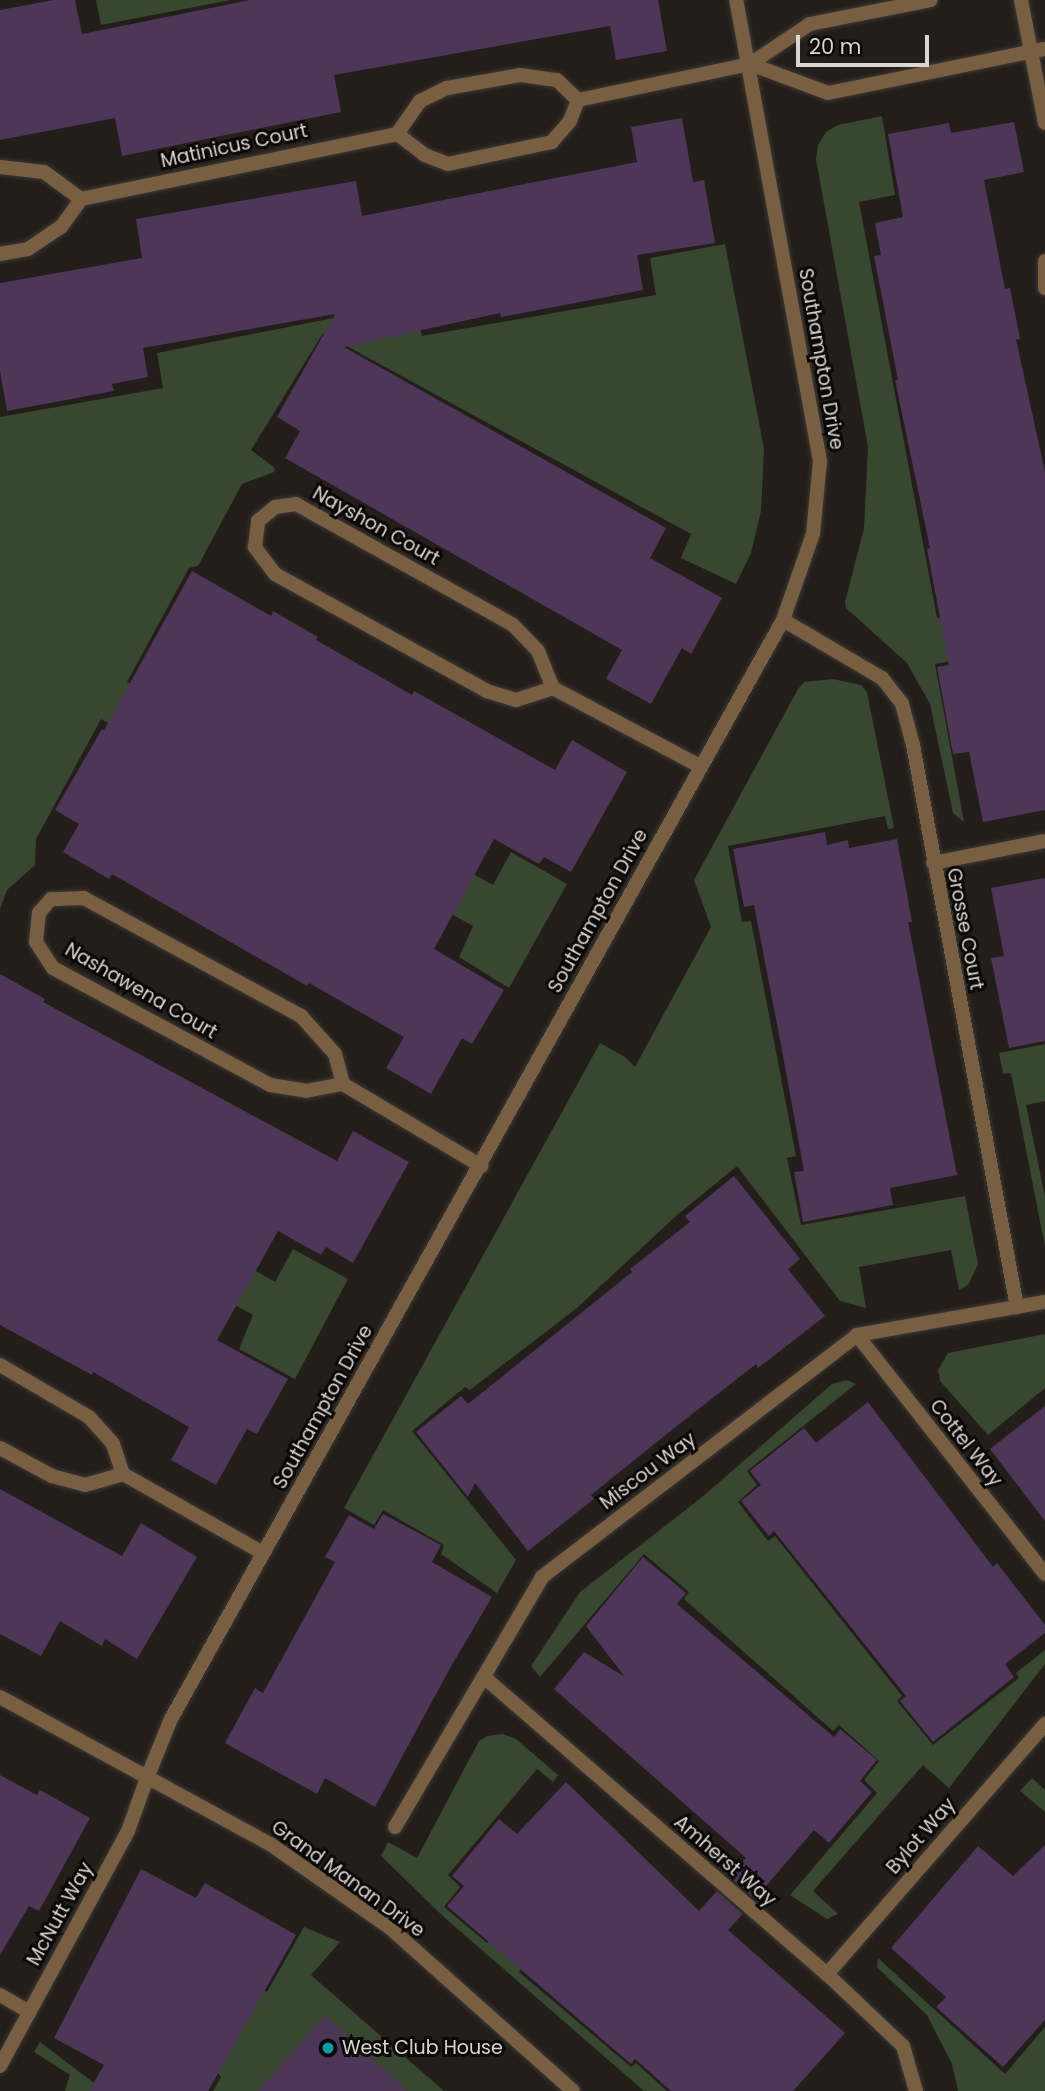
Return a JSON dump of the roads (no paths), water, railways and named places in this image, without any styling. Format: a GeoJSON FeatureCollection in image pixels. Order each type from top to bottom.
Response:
{"type":"FeatureCollection","features":[{"type":"Feature","properties":{"kind":"street","name":"Southampton Drive"},"geometry":{"type":"LineString","coordinates":[[147,1778],[171,1719],[783,620],[813,534],[820,461],[750,64],[736,0]]}},
{"type":"Feature","properties":{"kind":"street"},"geometry":{"type":"LineString","coordinates":[[578,100],[750,64],[810,24],[931,0]]}},
{"type":"Feature","properties":{"kind":"street"},"geometry":{"type":"LineString","coordinates":[[1021,0],[1038,50],[1045,123]]}},
{"type":"Feature","properties":{"kind":"street"},"geometry":{"type":"LineString","coordinates":[[750,64],[828,93],[1038,50]]}},
{"type":"Feature","properties":{"kind":"street"},"geometry":{"type":"LineString","coordinates":[[520,75],[557,79],[578,100],[570,121],[552,142],[448,164],[425,155],[397,134],[420,101],[447,88],[520,75]]}},
{"type":"Feature","properties":{"kind":"street","name":"Matinicus Court"},"geometry":{"type":"LineString","coordinates":[[81,199],[397,134]]}},
{"type":"Feature","properties":{"kind":"street"},"geometry":{"type":"LineString","coordinates":[[0,167],[44,173],[81,199],[61,227],[29,249],[0,254]]}},
{"type":"Feature","properties":{"kind":"street"},"geometry":{"type":"LineString","coordinates":[[1045,261],[1045,288]]}},
{"type":"Feature","properties":{"kind":"street","name":"Nayshon Court"},"geometry":{"type":"LineString","coordinates":[[296,504],[501,618],[513,625],[538,652],[553,688],[516,699],[487,691],[287,581],[275,574],[256,547],[258,521],[275,507],[296,504]]}},
{"type":"Feature","properties":{"kind":"street","name":"Grosse Court"},"geometry":{"type":"LineString","coordinates":[[783,620],[882,678],[902,704],[913,745],[1017,1307]]}},
{"type":"Feature","properties":{"kind":"street"},"geometry":{"type":"LineString","coordinates":[[553,688],[700,766]]}},
{"type":"Feature","properties":{"kind":"street"},"geometry":{"type":"LineString","coordinates":[[933,863],[1045,841]]}},
{"type":"Feature","properties":{"kind":"street","name":"Nashawena Court"},"geometry":{"type":"LineString","coordinates":[[51,898],[84,898],[301,1016],[335,1054],[343,1084],[306,1091],[270,1085],[53,968],[36,942],[39,913],[51,898]]}},
{"type":"Feature","properties":{"kind":"street"},"geometry":{"type":"LineString","coordinates":[[343,1084],[481,1166]]}},
{"type":"Feature","properties":{"kind":"street","name":"Miscou Way"},"geometry":{"type":"LineString","coordinates":[[395,1827],[542,1577],[857,1335],[1045,1302]]}},
{"type":"Feature","properties":{"kind":"street","name":"Cottel Way"},"geometry":{"type":"LineString","coordinates":[[857,1335],[1045,1574]]}},
{"type":"Feature","properties":{"kind":"street"},"geometry":{"type":"LineString","coordinates":[[0,1365],[89,1416],[113,1444],[123,1474],[263,1553]]}},
{"type":"Feature","properties":{"kind":"street"},"geometry":{"type":"LineString","coordinates":[[0,1448],[52,1476],[85,1485],[123,1474]]}},
{"type":"Feature","properties":{"kind":"street","name":"Amherst Way"},"geometry":{"type":"LineString","coordinates":[[484,1678],[827,1974],[903,2046],[916,2091]]}},
{"type":"Feature","properties":{"kind":"street","name":"Grand Manan Drive"},"geometry":{"type":"LineString","coordinates":[[0,1697],[270,1844],[389,1927],[573,2091]]}},
{"type":"Feature","properties":{"kind":"street","name":"Bylot Way"},"geometry":{"type":"LineString","coordinates":[[827,1974],[1045,1724]]}},
{"type":"Feature","properties":{"kind":"street","name":"McNutt Way"},"geometry":{"type":"LineString","coordinates":[[0,2066],[128,1831],[147,1778]]}},
{"type":"Feature","properties":{"kind":"street"},"geometry":{"type":"LineString","coordinates":[[0,1995],[28,2011]]}},
{"type":"Feature","properties":{"kind":"place","name":"West Club House"},"geometry":{"type":"Point","coordinates":[328,2048]}}]}
